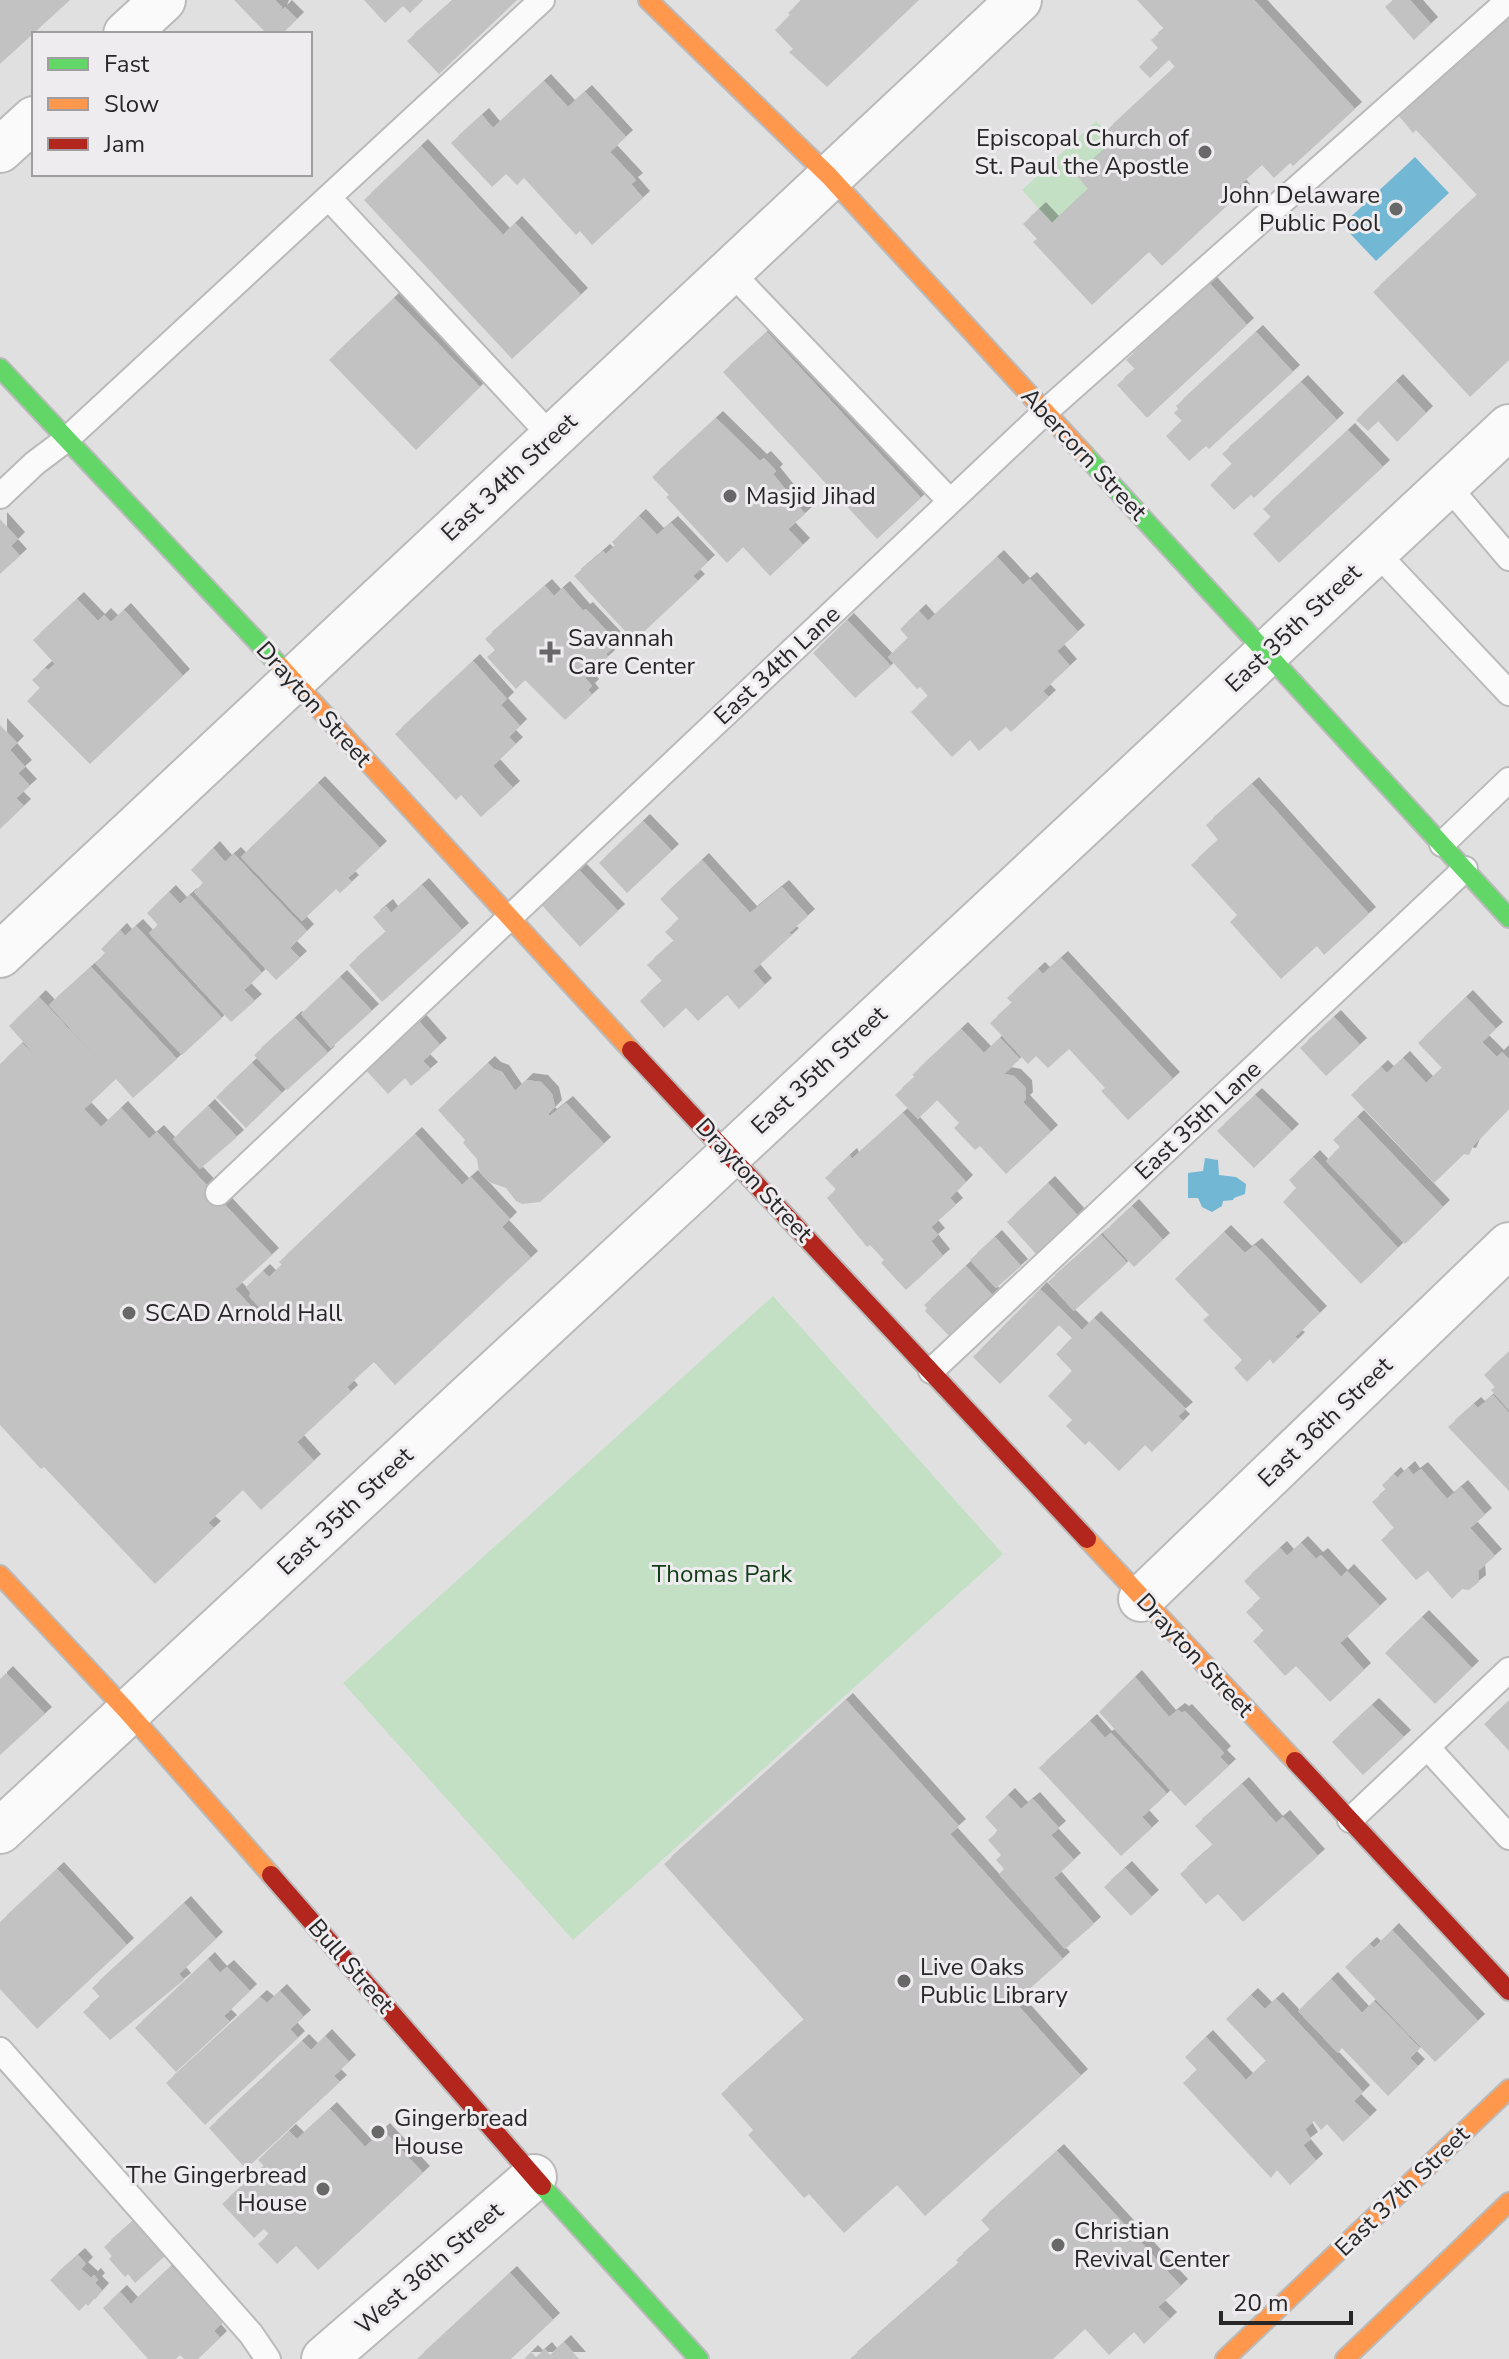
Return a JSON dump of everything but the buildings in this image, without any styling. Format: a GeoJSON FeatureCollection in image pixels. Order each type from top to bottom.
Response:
{"type":"FeatureCollection","features":[{"type":"Feature","properties":{"kind":"main road","name":"Abercorn Street"},"geometry":{"type":"LineString","coordinates":[[648,0],[829,176],[1509,918]]}},
{"type":"Feature","properties":{"kind":"main road","name":"Drayton Street"},"geometry":{"type":"LineString","coordinates":[[0,368],[293,680],[509,919],[730,1153],[1141,1599],[1509,1991]]}},
{"type":"Feature","properties":{"kind":"main road","name":"Bull Street"},"geometry":{"type":"LineString","coordinates":[[0,1575],[127,1711],[534,2177],[699,2359]]}},
{"type":"Feature","properties":{"kind":"main road","name":"East 37th Street"},"geometry":{"type":"LineString","coordinates":[[1225,2359],[1509,2089]]}},
{"type":"Feature","properties":{"kind":"main road"},"geometry":{"type":"LineString","coordinates":[[1345,2359],[1509,2202]]}},
{"type":"Feature","properties":{"kind":"street"},"geometry":{"type":"LineString","coordinates":[[128,32],[163,0]]}},
{"type":"Feature","properties":{"kind":"street","name":"East 34th Street"},"geometry":{"type":"LineString","coordinates":[[0,955],[1019,0]]}},
{"type":"Feature","properties":{"kind":"street"},"geometry":{"type":"LineString","coordinates":[[0,150],[32,121]]}},
{"type":"Feature","properties":{"kind":"street","name":"East 35th Street"},"geometry":{"type":"LineString","coordinates":[[0,1831],[1509,427]]}},
{"type":"Feature","properties":{"kind":"street","name":"East 36th Street"},"geometry":{"type":"LineString","coordinates":[[1141,1599],[1509,1245]]}},
{"type":"Feature","properties":{"kind":"street","name":"West 36th Street"},"geometry":{"type":"LineString","coordinates":[[324,2359],[534,2177]]}},
{"type":"Feature","properties":{"kind":"lane"},"geometry":{"type":"LineString","coordinates":[[0,496],[35,463],[67,439],[542,0]]}},
{"type":"Feature","properties":{"kind":"lane","name":"East 34th Lane"},"geometry":{"type":"LineString","coordinates":[[218,1193],[1045,412],[1509,0]]}},
{"type":"Feature","properties":{"kind":"lane"},"geometry":{"type":"LineString","coordinates":[[329,198],[552,437]]}},
{"type":"Feature","properties":{"kind":"lane"},"geometry":{"type":"LineString","coordinates":[[729,270],[950,501]]}},
{"type":"Feature","properties":{"kind":"lane"},"geometry":{"type":"LineString","coordinates":[[1447,485],[1509,558]]}},
{"type":"Feature","properties":{"kind":"lane"},"geometry":{"type":"LineString","coordinates":[[1375,551],[1509,693]]}},
{"type":"Feature","properties":{"kind":"lane"},"geometry":{"type":"LineString","coordinates":[[1442,844],[1509,780]]}},
{"type":"Feature","properties":{"kind":"lane","name":"East 35th Lane"},"geometry":{"type":"LineString","coordinates":[[931,1371],[1465,869]]}},
{"type":"Feature","properties":{"kind":"lane"},"geometry":{"type":"LineString","coordinates":[[1350,1820],[1509,1670]]}},
{"type":"Feature","properties":{"kind":"lane"},"geometry":{"type":"LineString","coordinates":[[1427,1747],[1509,1837]]}},
{"type":"Feature","properties":{"kind":"lane"},"geometry":{"type":"LineString","coordinates":[[0,2050],[251,2334],[268,2359]]}},
{"type":"Feature","properties":{"kind":"green space"},"geometry":{"type":"Polygon","coordinates":[[[1096,121],[1115,140],[1076,175],[1088,189],[1052,223],[1022,190],[1096,121]]]}},
{"type":"Feature","properties":{"kind":"green space","name":"Thomas Park"},"geometry":{"type":"Polygon","coordinates":[[[773,1296],[1003,1554],[573,1940],[343,1683],[773,1296]]]}},
{"type":"Feature","properties":{"kind":"water","name":"John Delaware Public Pool"},"geometry":{"type":"Polygon","coordinates":[[[1415,157],[1449,193],[1376,261],[1342,225],[1415,157]]]}},
{"type":"Feature","properties":{"kind":"water"},"geometry":{"type":"Polygon","coordinates":[[[1205,1158],[1218,1160],[1219,1175],[1236,1177],[1246,1184],[1245,1194],[1223,1201],[1222,1206],[1212,1212],[1202,1207],[1198,1198],[1188,1198],[1188,1173],[1203,1171],[1205,1158]]]}},
{"type":"Feature","properties":{"kind":"traffic: fast"},"geometry":{"type":"LineString","coordinates":[[0,368],[280,666]]}},
{"type":"Feature","properties":{"kind":"traffic: fast"},"geometry":{"type":"LineString","coordinates":[[1084,454],[1509,918]]}},
{"type":"Feature","properties":{"kind":"traffic: fast"},"geometry":{"type":"LineString","coordinates":[[542,2186],[699,2359]]}},
{"type":"Feature","properties":{"kind":"traffic: slow"},"geometry":{"type":"LineString","coordinates":[[648,0],[829,176],[1084,454]]}},
{"type":"Feature","properties":{"kind":"traffic: slow"},"geometry":{"type":"LineString","coordinates":[[280,666],[631,1050]]}},
{"type":"Feature","properties":{"kind":"traffic: slow"},"geometry":{"type":"LineString","coordinates":[[1087,1539],[1295,1761]]}},
{"type":"Feature","properties":{"kind":"traffic: slow"},"geometry":{"type":"LineString","coordinates":[[0,1575],[127,1711],[271,1875]]}},
{"type":"Feature","properties":{"kind":"traffic: slow"},"geometry":{"type":"LineString","coordinates":[[1225,2359],[1509,2089]]}},
{"type":"Feature","properties":{"kind":"traffic: slow"},"geometry":{"type":"LineString","coordinates":[[1345,2359],[1509,2202]]}},
{"type":"Feature","properties":{"kind":"traffic: jam"},"geometry":{"type":"LineString","coordinates":[[631,1050],[1087,1539]]}},
{"type":"Feature","properties":{"kind":"traffic: jam"},"geometry":{"type":"LineString","coordinates":[[1295,1761],[1509,1991]]}},
{"type":"Feature","properties":{"kind":"traffic: jam"},"geometry":{"type":"LineString","coordinates":[[271,1875],[542,2186]]}},
{"type":"Feature","properties":{"kind":"place","name":"Episcopal Church of St. Paul the Apostle"},"geometry":{"type":"Point","coordinates":[1205,152]}},
{"type":"Feature","properties":{"kind":"place","name":"John Delaware Public Pool"},"geometry":{"type":"Point","coordinates":[1396,209]}},
{"type":"Feature","properties":{"kind":"place","name":"Masjid Jihad"},"geometry":{"type":"Point","coordinates":[730,496]}},
{"type":"Feature","properties":{"kind":"place","name":"Savannah Care Center"},"geometry":{"type":"Point","coordinates":[550,652]}},
{"type":"Feature","properties":{"kind":"place","name":"SCAD Arnold Hall"},"geometry":{"type":"Point","coordinates":[129,1313]}},
{"type":"Feature","properties":{"kind":"place","name":"Live Oaks Public Library"},"geometry":{"type":"Point","coordinates":[904,1981]}},
{"type":"Feature","properties":{"kind":"place","name":"Gingerbread House"},"geometry":{"type":"Point","coordinates":[378,2132]}},
{"type":"Feature","properties":{"kind":"place","name":"The Gingerbread House"},"geometry":{"type":"Point","coordinates":[323,2189]}},
{"type":"Feature","properties":{"kind":"place","name":"Christian Revival Center"},"geometry":{"type":"Point","coordinates":[1058,2245]}}]}
